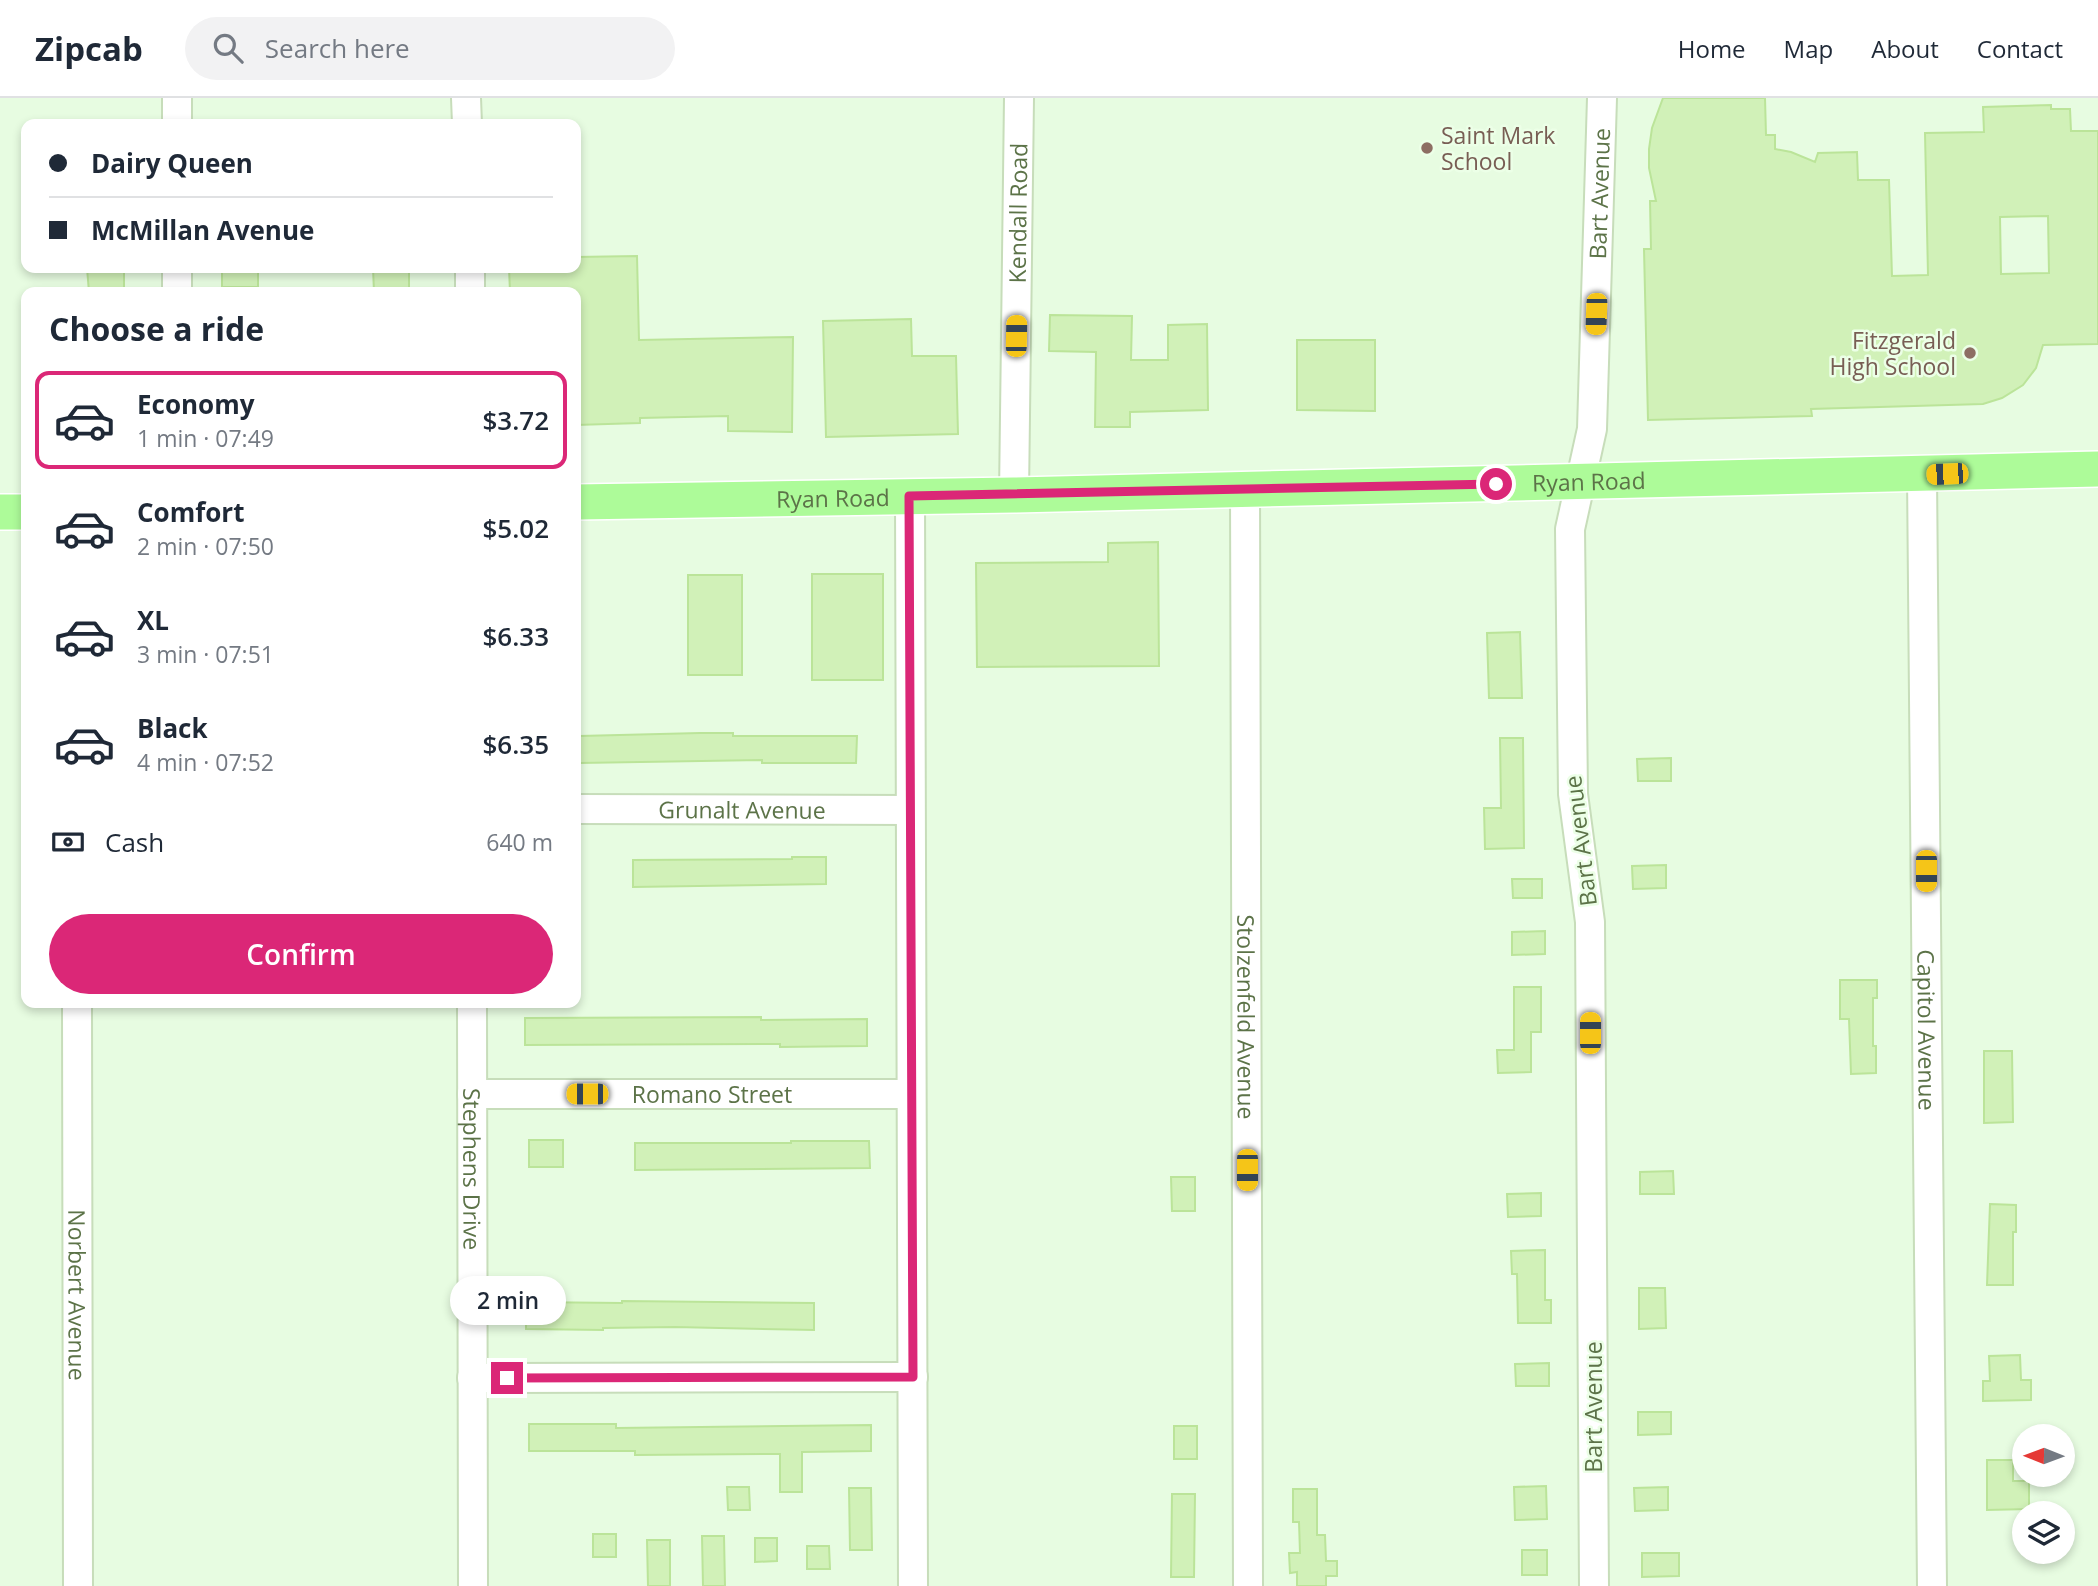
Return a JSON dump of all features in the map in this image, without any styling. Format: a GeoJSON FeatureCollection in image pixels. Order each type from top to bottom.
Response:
{"type":"FeatureCollection","features":[{"type":"Feature","properties":{"kind":"main road","name":"Ryan Road"},"geometry":{"type":"LineString","coordinates":[[581,502],[1014,495],[2098,469]]}},
{"type":"Feature","properties":{"kind":"main road"},"geometry":{"type":"LineString","coordinates":[[0,512],[21,512]]}},
{"type":"Feature","properties":{"kind":"street"},"geometry":{"type":"LineString","coordinates":[[177,98],[177,119]]}},
{"type":"Feature","properties":{"kind":"street"},"geometry":{"type":"LineString","coordinates":[[466,98],[467,119]]}},
{"type":"Feature","properties":{"kind":"street","name":"Kendall Road"},"geometry":{"type":"LineString","coordinates":[[1014,495],[1019,98]]}},
{"type":"Feature","properties":{"kind":"street","name":"Bart Avenue"},"geometry":{"type":"LineString","coordinates":[[1594,1586],[1590,922],[1573,794],[1570,529],[1592,429],[1602,98]]}},
{"type":"Feature","properties":{"kind":"street","name":"Capitol Avenue"},"geometry":{"type":"LineString","coordinates":[[1922,475],[1932,1586]]}},
{"type":"Feature","properties":{"kind":"street","name":"Stolzenfeld Avenue"},"geometry":{"type":"LineString","coordinates":[[1245,489],[1248,1586]]}},
{"type":"Feature","properties":{"kind":"street"},"geometry":{"type":"LineString","coordinates":[[909,496],[913,1586]]}},
{"type":"Feature","properties":{"kind":"street","name":"Grunalt Avenue"},"geometry":{"type":"LineString","coordinates":[[581,810],[910,810]]}},
{"type":"Feature","properties":{"kind":"street","name":"Norbert Avenue"},"geometry":{"type":"LineString","coordinates":[[77,1008],[78,1586]]}},
{"type":"Feature","properties":{"kind":"street","name":"Stephens Drive"},"geometry":{"type":"LineString","coordinates":[[472,1008],[473,1586]]}},
{"type":"Feature","properties":{"kind":"street","name":"Romano Street"},"geometry":{"type":"LineString","coordinates":[[472,1094],[911,1094]]}},
{"type":"Feature","properties":{"kind":"street"},"geometry":{"type":"LineString","coordinates":[[472,1378],[913,1377]]}},
{"type":"Feature","properties":{"kind":"building"},"geometry":{"type":"Polygon","coordinates":[[[1663,98],[1765,98],[1766,135],[1775,135],[1775,149],[1815,162],[1818,153],[1857,152],[1858,180],[1889,180],[1892,276],[1928,275],[1925,133],[1984,132],[1983,107],[2051,105],[2051,109],[2070,109],[2071,131],[2098,131],[2098,344],[2043,345],[2036,368],[2023,385],[2002,398],[1983,404],[1811,409],[1812,416],[1648,420],[1644,249],[1651,249],[1650,201],[1656,201],[1649,168],[1652,128],[1663,98]],[[2048,216],[2000,217],[2001,274],[2049,273],[2048,216]]]}},
{"type":"Feature","properties":{"kind":"building"},"geometry":{"type":"Polygon","coordinates":[[[637,256],[639,340],[793,337],[792,432],[728,431],[728,416],[640,418],[640,423],[581,425],[581,287],[510,287],[509,273],[581,273],[581,257],[637,256]]]}},
{"type":"Feature","properties":{"kind":"building"},"geometry":{"type":"Polygon","coordinates":[[[87,273],[124,273],[124,287],[89,287],[87,273]]]}},
{"type":"Feature","properties":{"kind":"building"},"geometry":{"type":"Polygon","coordinates":[[[222,273],[258,273],[258,287],[222,287],[222,273]]]}},
{"type":"Feature","properties":{"kind":"building"},"geometry":{"type":"Polygon","coordinates":[[[373,273],[409,273],[409,287],[374,287],[373,273]]]}},
{"type":"Feature","properties":{"kind":"building"},"geometry":{"type":"Polygon","coordinates":[[[1050,315],[1132,316],[1131,360],[1168,360],[1168,325],[1207,324],[1208,410],[1130,412],[1130,427],[1095,427],[1096,352],[1049,351],[1050,315]]]}},
{"type":"Feature","properties":{"kind":"building"},"geometry":{"type":"Polygon","coordinates":[[[911,319],[912,356],[956,356],[958,434],[826,437],[823,321],[911,319]]]}},
{"type":"Feature","properties":{"kind":"building"},"geometry":{"type":"Polygon","coordinates":[[[1297,340],[1375,340],[1375,411],[1297,410],[1297,340]]]}},
{"type":"Feature","properties":{"kind":"building"},"geometry":{"type":"Polygon","coordinates":[[[1158,542],[1159,666],[977,667],[976,563],[1108,562],[1108,543],[1158,542]]]}},
{"type":"Feature","properties":{"kind":"building"},"geometry":{"type":"Polygon","coordinates":[[[812,574],[883,574],[883,680],[812,680],[812,574]]]}},
{"type":"Feature","properties":{"kind":"building"},"geometry":{"type":"Polygon","coordinates":[[[688,575],[742,575],[742,675],[688,675],[688,575]]]}},
{"type":"Feature","properties":{"kind":"building"},"geometry":{"type":"Polygon","coordinates":[[[1520,632],[1522,698],[1489,698],[1487,633],[1520,632]]]}},
{"type":"Feature","properties":{"kind":"building"},"geometry":{"type":"Polygon","coordinates":[[[733,733],[733,736],[857,736],[856,763],[762,763],[762,760],[581,763],[581,736],[733,733]]]}},
{"type":"Feature","properties":{"kind":"building"},"geometry":{"type":"Polygon","coordinates":[[[1500,738],[1523,738],[1524,848],[1485,849],[1484,808],[1501,808],[1500,738]]]}},
{"type":"Feature","properties":{"kind":"building"},"geometry":{"type":"Polygon","coordinates":[[[1671,758],[1671,781],[1638,781],[1637,759],[1671,758]]]}},
{"type":"Feature","properties":{"kind":"building"},"geometry":{"type":"Polygon","coordinates":[[[826,857],[826,884],[633,887],[633,860],[826,857]]]}},
{"type":"Feature","properties":{"kind":"building"},"geometry":{"type":"Polygon","coordinates":[[[1666,865],[1666,888],[1633,889],[1632,866],[1666,865]]]}},
{"type":"Feature","properties":{"kind":"building"},"geometry":{"type":"Polygon","coordinates":[[[1512,879],[1542,879],[1542,898],[1513,898],[1512,879]]]}},
{"type":"Feature","properties":{"kind":"building"},"geometry":{"type":"Polygon","coordinates":[[[1545,931],[1545,954],[1512,955],[1512,932],[1545,931]]]}},
{"type":"Feature","properties":{"kind":"building"},"geometry":{"type":"Polygon","coordinates":[[[1840,980],[1877,980],[1877,998],[1873,998],[1876,1073],[1851,1074],[1849,1019],[1840,1019],[1840,980]]]}},
{"type":"Feature","properties":{"kind":"building"},"geometry":{"type":"Polygon","coordinates":[[[1514,987],[1541,987],[1541,1032],[1531,1032],[1531,1072],[1498,1073],[1497,1050],[1514,1050],[1514,987]]]}},
{"type":"Feature","properties":{"kind":"building"},"geometry":{"type":"Polygon","coordinates":[[[761,1017],[761,1020],[867,1019],[867,1046],[525,1045],[525,1018],[761,1017]]]}},
{"type":"Feature","properties":{"kind":"building"},"geometry":{"type":"Polygon","coordinates":[[[1984,1051],[2012,1051],[2013,1122],[1984,1123],[1984,1051]]]}},
{"type":"Feature","properties":{"kind":"building"},"geometry":{"type":"Polygon","coordinates":[[[529,1140],[563,1140],[563,1167],[529,1167],[529,1140]]]}},
{"type":"Feature","properties":{"kind":"building"},"geometry":{"type":"Polygon","coordinates":[[[869,1141],[870,1168],[635,1170],[635,1143],[869,1141]]]}},
{"type":"Feature","properties":{"kind":"building"},"geometry":{"type":"Polygon","coordinates":[[[1673,1171],[1674,1194],[1640,1194],[1640,1172],[1673,1171]]]}},
{"type":"Feature","properties":{"kind":"building"},"geometry":{"type":"Polygon","coordinates":[[[1171,1177],[1195,1177],[1195,1211],[1172,1211],[1171,1177]]]}},
{"type":"Feature","properties":{"kind":"building"},"geometry":{"type":"Polygon","coordinates":[[[1541,1193],[1541,1216],[1508,1217],[1507,1194],[1541,1193]]]}},
{"type":"Feature","properties":{"kind":"building"},"geometry":{"type":"Polygon","coordinates":[[[1990,1204],[2016,1205],[2013,1285],[1987,1285],[1990,1204]]]}},
{"type":"Feature","properties":{"kind":"building"},"geometry":{"type":"Polygon","coordinates":[[[1545,1250],[1545,1300],[1551,1300],[1551,1323],[1518,1323],[1517,1274],[1512,1274],[1511,1251],[1545,1250]]]}},
{"type":"Feature","properties":{"kind":"building"},"geometry":{"type":"Polygon","coordinates":[[[1639,1288],[1665,1288],[1666,1328],[1639,1329],[1639,1288]]]}},
{"type":"Feature","properties":{"kind":"building"},"geometry":{"type":"Polygon","coordinates":[[[526,1302],[814,1303],[814,1330],[675,1327],[526,1329],[526,1302]]]}},
{"type":"Feature","properties":{"kind":"building"},"geometry":{"type":"Polygon","coordinates":[[[2020,1355],[2021,1380],[2031,1380],[2031,1400],[1983,1401],[1983,1381],[1990,1381],[1989,1356],[2020,1355]]]}},
{"type":"Feature","properties":{"kind":"building"},"geometry":{"type":"Polygon","coordinates":[[[1549,1363],[1549,1386],[1516,1386],[1515,1364],[1549,1363]]]}},
{"type":"Feature","properties":{"kind":"building"},"geometry":{"type":"Polygon","coordinates":[[[1638,1412],[1671,1412],[1671,1434],[1638,1435],[1638,1412]]]}},
{"type":"Feature","properties":{"kind":"building"},"geometry":{"type":"Polygon","coordinates":[[[529,1424],[616,1424],[616,1428],[871,1425],[871,1451],[802,1452],[802,1492],[780,1492],[780,1454],[635,1455],[635,1451],[529,1451],[529,1424]]]}},
{"type":"Feature","properties":{"kind":"building"},"geometry":{"type":"Polygon","coordinates":[[[1174,1426],[1197,1426],[1197,1459],[1174,1459],[1174,1426]]]}},
{"type":"Feature","properties":{"kind":"building"},"geometry":{"type":"Polygon","coordinates":[[[1987,1460],[2012,1460],[2012,1488],[2029,1488],[2029,1501],[2012,1501],[2012,1509],[1987,1510],[1987,1460]]]}},
{"type":"Feature","properties":{"kind":"building"},"geometry":{"type":"Polygon","coordinates":[[[1546,1486],[1547,1519],[1515,1520],[1514,1487],[1546,1486]]]}},
{"type":"Feature","properties":{"kind":"building"},"geometry":{"type":"Polygon","coordinates":[[[727,1487],[749,1487],[750,1510],[728,1510],[727,1487]]]}},
{"type":"Feature","properties":{"kind":"building"},"geometry":{"type":"Polygon","coordinates":[[[1668,1487],[1668,1510],[1635,1511],[1634,1488],[1668,1487]]]}},
{"type":"Feature","properties":{"kind":"building"},"geometry":{"type":"Polygon","coordinates":[[[849,1488],[871,1488],[872,1550],[850,1550],[849,1488]]]}},
{"type":"Feature","properties":{"kind":"building"},"geometry":{"type":"Polygon","coordinates":[[[1293,1489],[1317,1489],[1317,1535],[1325,1535],[1326,1561],[1337,1561],[1337,1576],[1326,1576],[1326,1586],[1297,1586],[1297,1572],[1290,1573],[1289,1553],[1300,1553],[1299,1522],[1293,1522],[1293,1489]]]}},
{"type":"Feature","properties":{"kind":"building"},"geometry":{"type":"Polygon","coordinates":[[[1172,1494],[1195,1494],[1194,1577],[1171,1577],[1172,1494]]]}},
{"type":"Feature","properties":{"kind":"building"},"geometry":{"type":"Polygon","coordinates":[[[593,1534],[616,1534],[616,1557],[593,1557],[593,1534]]]}},
{"type":"Feature","properties":{"kind":"building"},"geometry":{"type":"Polygon","coordinates":[[[702,1536],[724,1536],[725,1586],[703,1586],[702,1536]]]}},
{"type":"Feature","properties":{"kind":"building"},"geometry":{"type":"Polygon","coordinates":[[[755,1538],[777,1538],[777,1561],[755,1562],[755,1538]]]}},
{"type":"Feature","properties":{"kind":"building"},"geometry":{"type":"Polygon","coordinates":[[[647,1540],[670,1540],[670,1586],[648,1586],[647,1540]]]}},
{"type":"Feature","properties":{"kind":"building"},"geometry":{"type":"Polygon","coordinates":[[[807,1546],[829,1546],[830,1569],[807,1569],[807,1546]]]}},
{"type":"Feature","properties":{"kind":"building"},"geometry":{"type":"Polygon","coordinates":[[[1522,1550],[1547,1550],[1547,1575],[1522,1575],[1522,1550]]]}},
{"type":"Feature","properties":{"kind":"building"},"geometry":{"type":"Polygon","coordinates":[[[1642,1553],[1679,1553],[1679,1576],[1642,1577],[1642,1553]]]}},
{"type":"Feature","properties":{"kind":"place","name":"Saint Mark School"},"geometry":{"type":"Point","coordinates":[1427,148]}},
{"type":"Feature","properties":{"kind":"place","name":"Fitzgerald High School"},"geometry":{"type":"Point","coordinates":[1970,353]}},
{"type":"Feature","properties":{"kind":"route"},"geometry":{"type":"LineString","coordinates":[[507,1378],[913,1377],[909,496],[1496,484]]}}]}
